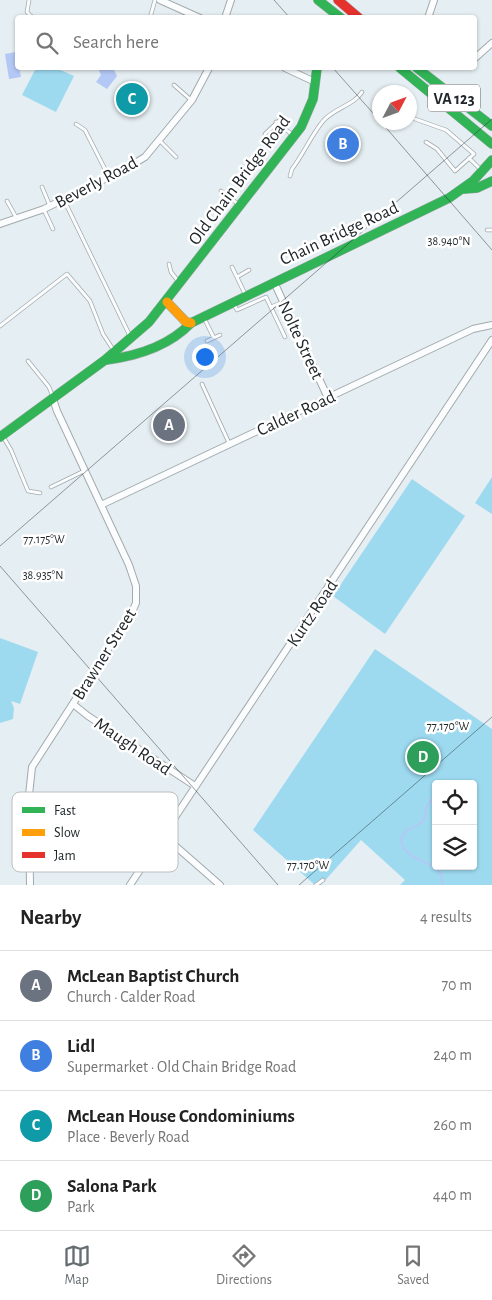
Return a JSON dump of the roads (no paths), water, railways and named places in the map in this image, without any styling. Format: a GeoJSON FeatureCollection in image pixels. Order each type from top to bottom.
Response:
{"type":"FeatureCollection","features":[{"type":"Feature","properties":{"kind":"main road"},"geometry":{"type":"LineString","coordinates":[[318,0],[335,15]]}},
{"type":"Feature","properties":{"kind":"main road"},"geometry":{"type":"LineString","coordinates":[[336,15],[338,0]]}},
{"type":"Feature","properties":{"kind":"main road"},"geometry":{"type":"LineString","coordinates":[[338,0],[356,15]]}},
{"type":"Feature","properties":{"kind":"main road","name":"Old Chain Bridge Road"},"geometry":{"type":"LineString","coordinates":[[167,302],[295,136],[310,108],[317,70]]}},
{"type":"Feature","properties":{"kind":"main road","name":"VA 123"},"geometry":{"type":"LineString","coordinates":[[402,70],[492,144]]}},
{"type":"Feature","properties":{"kind":"main road","name":"VA 123"},"geometry":{"type":"LineString","coordinates":[[420,70],[492,126]]}},
{"type":"Feature","properties":{"kind":"main road","name":"Chain Bridge Road"},"geometry":{"type":"LineString","coordinates":[[105,360],[133,356],[153,348],[182,333],[191,324],[246,296],[449,198],[464,189],[492,160]]}},
{"type":"Feature","properties":{"kind":"main road"},"geometry":{"type":"LineString","coordinates":[[464,189],[477,188],[492,182]]}},
{"type":"Feature","properties":{"kind":"main road"},"geometry":{"type":"LineString","coordinates":[[1,436],[54,399],[132,339],[167,302],[186,322],[191,324]]}},
{"type":"Feature","properties":{"kind":"street"},"geometry":{"type":"LineString","coordinates":[[160,0],[170,2],[194,15]]}},
{"type":"Feature","properties":{"kind":"street"},"geometry":{"type":"LineString","coordinates":[[226,15],[231,0]]}},
{"type":"Feature","properties":{"kind":"street"},"geometry":{"type":"LineString","coordinates":[[429,15],[434,0]]}},
{"type":"Feature","properties":{"kind":"street"},"geometry":{"type":"LineString","coordinates":[[477,56],[492,43]]}},
{"type":"Feature","properties":{"kind":"street","name":"Beverly Road"},"geometry":{"type":"LineString","coordinates":[[0,224],[18,220],[47,208],[110,178],[140,160],[160,142],[192,100],[208,70]]}},
{"type":"Feature","properties":{"kind":"street"},"geometry":{"type":"LineString","coordinates":[[289,70],[315,82]]}},
{"type":"Feature","properties":{"kind":"street","name":"Nolte Street"},"geometry":{"type":"LineString","coordinates":[[274,282],[328,398]]}},
{"type":"Feature","properties":{"kind":"street","name":"Calder Road"},"geometry":{"type":"LineString","coordinates":[[101,505],[473,329],[492,325]]}},
{"type":"Feature","properties":{"kind":"street","name":"Kurtz Road"},"geometry":{"type":"LineString","coordinates":[[178,813],[492,340]]}},
{"type":"Feature","properties":{"kind":"street","name":"Brawner Street"},"geometry":{"type":"LineString","coordinates":[[29,792],[32,767],[124,625],[136,603],[134,576],[84,471],[57,411],[54,399]]}},
{"type":"Feature","properties":{"kind":"street","name":"Maugh Road"},"geometry":{"type":"LineString","coordinates":[[73,704],[195,786]]}},
{"type":"Feature","properties":{"kind":"street"},"geometry":{"type":"LineString","coordinates":[[178,848],[220,885]]}},
{"type":"Feature","properties":{"kind":"street","name":"Brawner Street"},"geometry":{"type":"LineString","coordinates":[[30,872],[30,885]]}},
{"type":"Feature","properties":{"kind":"street","name":"Kurtz Road"},"geometry":{"type":"LineString","coordinates":[[130,885],[139,872]]}},
{"type":"Feature","properties":{"kind":"lane"},"geometry":{"type":"LineString","coordinates":[[29,0],[27,12],[30,15]]}},
{"type":"Feature","properties":{"kind":"lane"},"geometry":{"type":"LineString","coordinates":[[151,15],[155,0]]}},
{"type":"Feature","properties":{"kind":"lane"},"geometry":{"type":"LineString","coordinates":[[174,85],[192,100]]}},
{"type":"Feature","properties":{"kind":"lane"},"geometry":{"type":"LineString","coordinates":[[290,176],[324,120],[342,106],[358,99],[362,92]]}},
{"type":"Feature","properties":{"kind":"lane"},"geometry":{"type":"LineString","coordinates":[[265,134],[282,117]]}},
{"type":"Feature","properties":{"kind":"lane"},"geometry":{"type":"LineString","coordinates":[[417,119],[446,130],[474,154],[455,171],[437,149],[426,142]]}},
{"type":"Feature","properties":{"kind":"lane"},"geometry":{"type":"LineString","coordinates":[[276,122],[295,136]]}},
{"type":"Feature","properties":{"kind":"lane"},"geometry":{"type":"LineString","coordinates":[[76,124],[85,130],[110,178]]}},
{"type":"Feature","properties":{"kind":"lane"},"geometry":{"type":"LineString","coordinates":[[160,142],[176,157]]}},
{"type":"Feature","properties":{"kind":"lane"},"geometry":{"type":"LineString","coordinates":[[469,158],[483,171]]}},
{"type":"Feature","properties":{"kind":"lane"},"geometry":{"type":"LineString","coordinates":[[42,187],[53,229]]}},
{"type":"Feature","properties":{"kind":"lane"},"geometry":{"type":"LineString","coordinates":[[221,191],[241,206]]}},
{"type":"Feature","properties":{"kind":"lane"},"geometry":{"type":"LineString","coordinates":[[64,200],[132,339]]}},
{"type":"Feature","properties":{"kind":"lane"},"geometry":{"type":"LineString","coordinates":[[7,202],[18,220]]}},
{"type":"Feature","properties":{"kind":"lane"},"geometry":{"type":"LineString","coordinates":[[486,230],[492,230]]}},
{"type":"Feature","properties":{"kind":"lane"},"geometry":{"type":"LineString","coordinates":[[169,264],[171,272],[181,284]]}},
{"type":"Feature","properties":{"kind":"lane"},"geometry":{"type":"LineString","coordinates":[[232,267],[246,296]]}},
{"type":"Feature","properties":{"kind":"lane"},"geometry":{"type":"LineString","coordinates":[[237,277],[249,270]]}},
{"type":"Feature","properties":{"kind":"lane"},"geometry":{"type":"LineString","coordinates":[[0,326],[67,274],[90,301],[103,334],[115,352]]}},
{"type":"Feature","properties":{"kind":"lane"},"geometry":{"type":"LineString","coordinates":[[233,303],[237,310],[266,297],[285,337]]}},
{"type":"Feature","properties":{"kind":"lane"},"geometry":{"type":"LineString","coordinates":[[271,307],[283,302]]}},
{"type":"Feature","properties":{"kind":"lane"},"geometry":{"type":"LineString","coordinates":[[204,318],[214,338]]}},
{"type":"Feature","properties":{"kind":"lane"},"geometry":{"type":"LineString","coordinates":[[207,341],[220,335]]}},
{"type":"Feature","properties":{"kind":"lane"},"geometry":{"type":"LineString","coordinates":[[28,360],[49,387],[54,399]]}},
{"type":"Feature","properties":{"kind":"lane"},"geometry":{"type":"LineString","coordinates":[[202,384],[230,443]]}},
{"type":"Feature","properties":{"kind":"lane"},"geometry":{"type":"LineString","coordinates":[[1,436],[12,450],[28,491],[40,492]]}},
{"type":"Feature","properties":{"kind":"lane"},"geometry":{"type":"LineString","coordinates":[[52,487],[84,471]]}},
{"type":"Feature","properties":{"kind":"lane"},"geometry":{"type":"LineString","coordinates":[[316,885],[323,880]]}},
{"type":"Feature","properties":{"kind":"waterway"},"geometry":{"type":"LineString","coordinates":[[432,799],[426,808],[424,821],[406,831],[401,839],[403,847],[409,853],[437,870],[441,876],[442,885]]}},
{"type":"Feature","properties":{"kind":"place","name":"McLean House Condominiums"},"geometry":{"type":"Point","coordinates":[132,99]}},
{"type":"Feature","properties":{"kind":"place","name":"Lidl"},"geometry":{"type":"Point","coordinates":[343,144]}},
{"type":"Feature","properties":{"kind":"place","name":"McLean Baptist Church"},"geometry":{"type":"Point","coordinates":[169,425]}},
{"type":"Feature","properties":{"kind":"place","name":"Salona Park"},"geometry":{"type":"Point","coordinates":[423,757]}}]}
